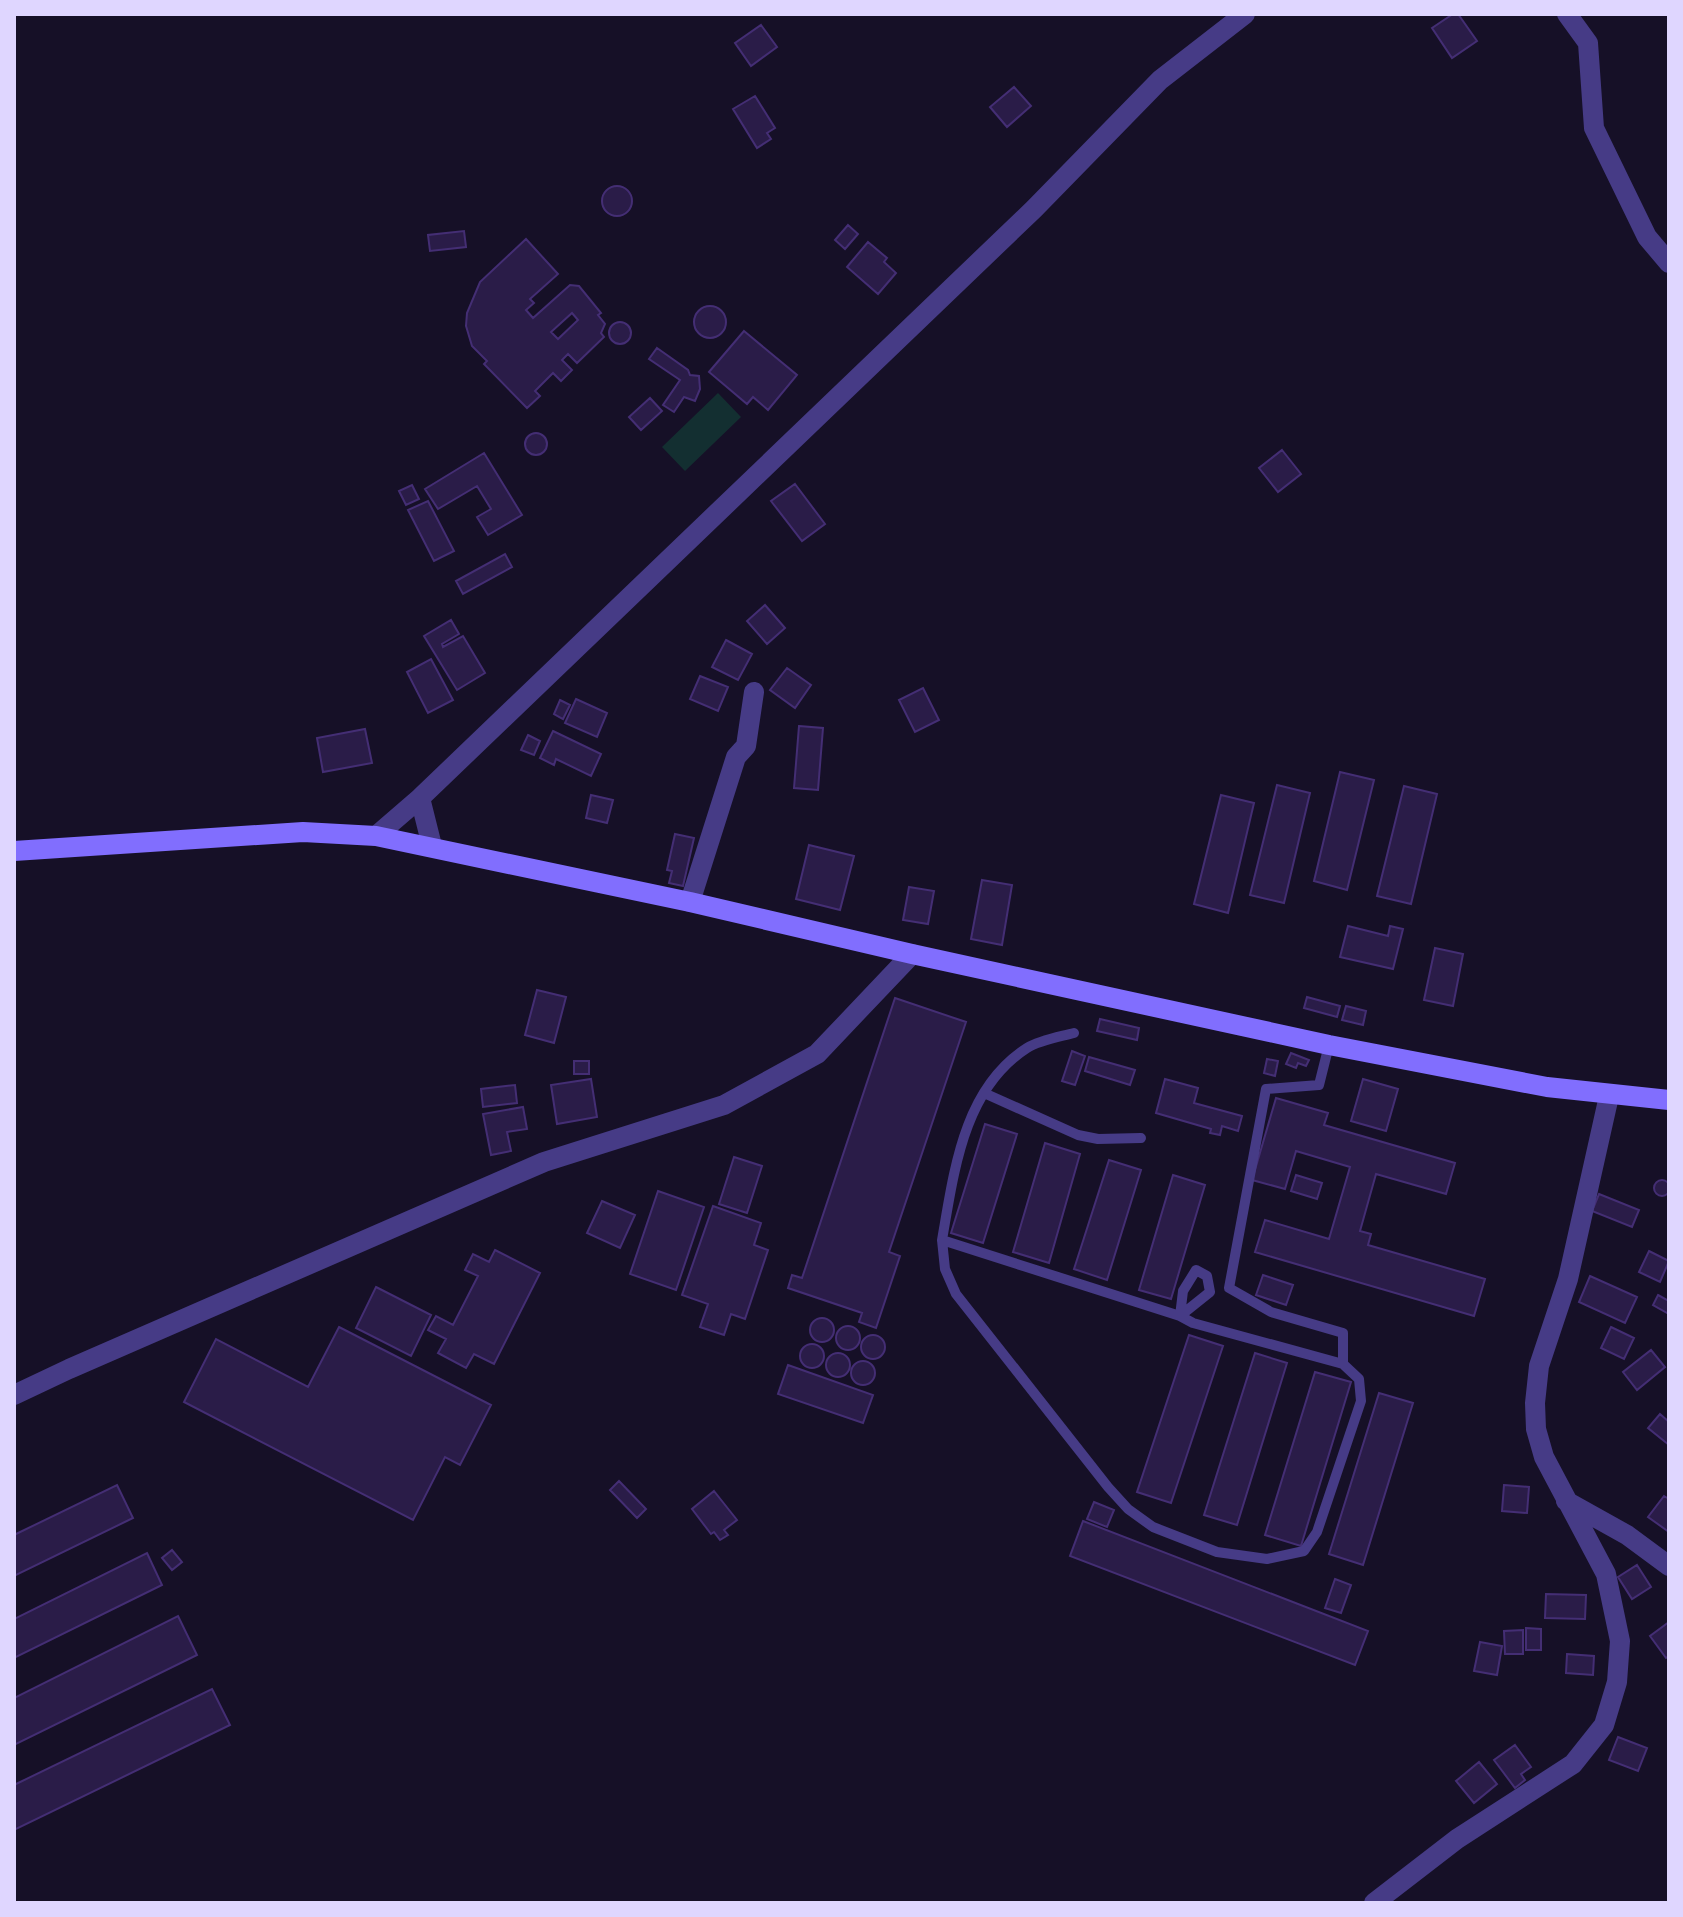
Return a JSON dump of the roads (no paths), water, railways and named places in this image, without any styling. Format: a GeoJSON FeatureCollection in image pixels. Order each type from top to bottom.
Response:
{"type":"FeatureCollection","features":[{"type":"Feature","properties":{"kind":"main road"},"geometry":{"type":"LineString","coordinates":[[14,851],[288,832],[376,836],[690,902],[1329,1045],[1547,1087],[1669,1100]]}},
{"type":"Feature","properties":{"kind":"street"},"geometry":{"type":"LineString","coordinates":[[376,836],[420,798],[1034,209],[1160,80],[1245,14]]}},
{"type":"Feature","properties":{"kind":"street"},"geometry":{"type":"LineString","coordinates":[[1567,14],[1588,43],[1594,128],[1647,237],[1667,257]]}},
{"type":"Feature","properties":{"kind":"street"},"geometry":{"type":"LineString","coordinates":[[690,902],[736,757],[746,746],[754,692]]}},
{"type":"Feature","properties":{"kind":"street"},"geometry":{"type":"LineString","coordinates":[[420,798],[432,846]]}},
{"type":"Feature","properties":{"kind":"street"},"geometry":{"type":"LineString","coordinates":[[14,1395],[83,1362],[544,1162],[724,1105],[817,1054],[912,954]]}},
{"type":"Feature","properties":{"kind":"street"},"geometry":{"type":"LineString","coordinates":[[1374,1903],[1457,1839],[1573,1764],[1604,1725],[1617,1682],[1620,1641],[1606,1574],[1544,1457],[1536,1429],[1535,1403],[1539,1366],[1568,1279],[1609,1096]]}},
{"type":"Feature","properties":{"kind":"street"},"geometry":{"type":"LineString","coordinates":[[1566,1501],[1627,1535],[1669,1566]]}},
{"type":"Feature","properties":{"kind":"lane"},"geometry":{"type":"LineString","coordinates":[[942,1240],[1180,1316],[1193,1323],[1343,1364],[1359,1379],[1361,1401],[1317,1532],[1304,1551],[1267,1559],[1217,1552],[1153,1527],[1128,1509],[956,1294],[945,1269],[942,1240],[965,1130],[997,1073],[1029,1047],[1074,1033]]}},
{"type":"Feature","properties":{"kind":"lane"},"geometry":{"type":"LineString","coordinates":[[1329,1045],[1319,1085],[1266,1089],[1229,1288],[1271,1312],[1343,1333],[1343,1364]]}},
{"type":"Feature","properties":{"kind":"lane"},"geometry":{"type":"LineString","coordinates":[[984,1093],[1078,1135],[1098,1139],[1141,1138]]}}]}
